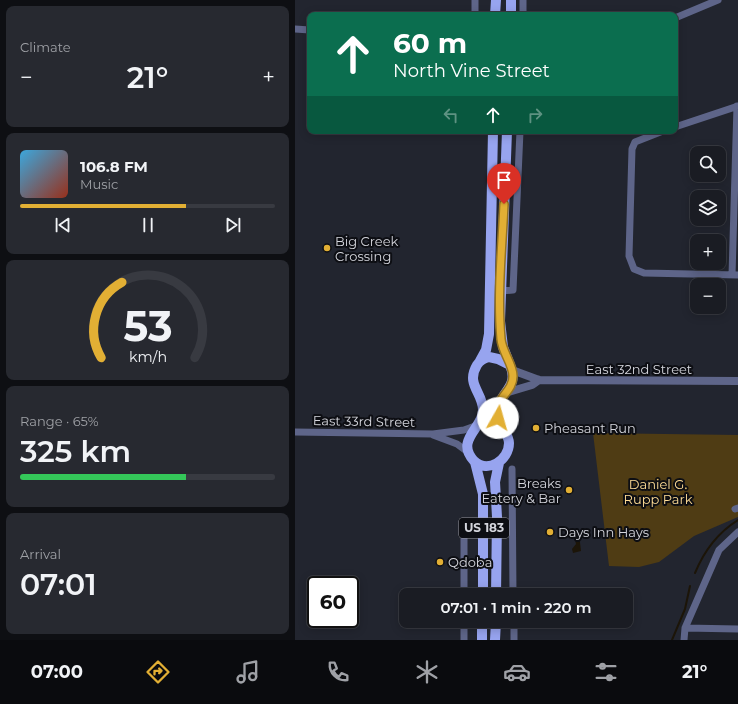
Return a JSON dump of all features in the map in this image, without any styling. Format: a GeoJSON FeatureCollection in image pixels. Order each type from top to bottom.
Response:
{"type":"FeatureCollection","features":[{"type":"Feature","properties":{"kind":"main road"},"geometry":{"type":"LineString","coordinates":[[495,12],[496,0]]}},
{"type":"Feature","properties":{"kind":"main road"},"geometry":{"type":"LineString","coordinates":[[511,0],[511,12]]}},
{"type":"Feature","properties":{"kind":"main road"},"geometry":{"type":"LineString","coordinates":[[493,134],[489,334],[486,350],[473,372],[472,380],[483,410],[481,419],[475,426],[468,440],[472,457],[487,466],[499,463],[508,449],[509,444],[497,412],[498,403],[512,382],[511,368],[501,340],[501,291],[507,134]]}},
{"type":"Feature","properties":{"kind":"main road"},"geometry":{"type":"LineString","coordinates":[[479,362],[484,358],[493,357],[511,368]]}},
{"type":"Feature","properties":{"kind":"main road","name":"US 183"},"geometry":{"type":"LineString","coordinates":[[472,457],[482,482],[484,500],[483,588]]}},
{"type":"Feature","properties":{"kind":"main road","name":"US 183"},"geometry":{"type":"LineString","coordinates":[[496,588],[497,517],[495,482],[499,463]]}},
{"type":"Feature","properties":{"kind":"main road"},"geometry":{"type":"LineString","coordinates":[[482,628],[482,640]]}},
{"type":"Feature","properties":{"kind":"main road"},"geometry":{"type":"LineString","coordinates":[[495,628],[495,640]]}},
{"type":"Feature","properties":{"kind":"street"},"geometry":{"type":"LineString","coordinates":[[475,0],[475,12]]}},
{"type":"Feature","properties":{"kind":"street"},"geometry":{"type":"LineString","coordinates":[[523,0],[523,12]]}},
{"type":"Feature","properties":{"kind":"street"},"geometry":{"type":"LineString","coordinates":[[678,17],[717,0]]}},
{"type":"Feature","properties":{"kind":"street"},"geometry":{"type":"LineString","coordinates":[[295,29],[307,30]]}},
{"type":"Feature","properties":{"kind":"street"},"geometry":{"type":"LineString","coordinates":[[655,134],[635,142],[632,149],[629,256],[634,269],[645,273],[735,275],[737,106],[678,126]]}},
{"type":"Feature","properties":{"kind":"street"},"geometry":{"type":"LineString","coordinates":[[501,291],[513,290],[520,134]]}},
{"type":"Feature","properties":{"kind":"street","name":"East 32nd Street"},"geometry":{"type":"LineString","coordinates":[[511,368],[539,380],[738,381]]}},
{"type":"Feature","properties":{"kind":"street","name":"East 32nd Street"},"geometry":{"type":"LineString","coordinates":[[505,393],[532,385],[539,380]]}},
{"type":"Feature","properties":{"kind":"street","name":"East 33rd Street"},"geometry":{"type":"LineString","coordinates":[[295,432],[433,434],[464,430],[475,426]]}},
{"type":"Feature","properties":{"kind":"street","name":"East 33rd Street"},"geometry":{"type":"LineString","coordinates":[[433,434],[457,444],[472,457]]}},
{"type":"Feature","properties":{"kind":"street"},"geometry":{"type":"LineString","coordinates":[[512,469],[513,588]]}},
{"type":"Feature","properties":{"kind":"street"},"geometry":{"type":"LineString","coordinates":[[464,525],[464,588]]}},
{"type":"Feature","properties":{"kind":"street"},"geometry":{"type":"LineString","coordinates":[[684,640],[685,628],[719,550],[738,532]]}},
{"type":"Feature","properties":{"kind":"street"},"geometry":{"type":"LineString","coordinates":[[464,628],[464,640]]}},
{"type":"Feature","properties":{"kind":"street"},"geometry":{"type":"LineString","coordinates":[[513,628],[514,640]]}},
{"type":"Feature","properties":{"kind":"street"},"geometry":{"type":"LineString","coordinates":[[685,628],[738,628]]}},
{"type":"Feature","properties":{"kind":"green space","name":"Daniel G. Rupp Park"},"geometry":{"type":"Polygon","coordinates":[[[593,433],[738,435],[738,517],[694,536],[659,562],[639,567],[609,566],[593,433]]]}},
{"type":"Feature","properties":{"kind":"shaded area"},"geometry":{"type":"Polygon","coordinates":[[[579,534],[581,551],[573,553],[572,549],[576,544],[574,535],[579,534]]]}},
{"type":"Feature","properties":{"kind":"waterway"},"geometry":{"type":"LineString","coordinates":[[695,573],[712,543],[730,525],[738,520]]}},
{"type":"Feature","properties":{"kind":"waterway"},"geometry":{"type":"LineString","coordinates":[[672,640],[685,609],[690,586]]}},
{"type":"Feature","properties":{"kind":"place","name":"Big Creek Crossing"},"geometry":{"type":"Point","coordinates":[327,248]}},
{"type":"Feature","properties":{"kind":"place","name":"Pheasant Run"},"geometry":{"type":"Point","coordinates":[536,428]}},
{"type":"Feature","properties":{"kind":"place","name":"Breaks Eatery & Bar"},"geometry":{"type":"Point","coordinates":[569,490]}},
{"type":"Feature","properties":{"kind":"place","name":"Days Inn Hays"},"geometry":{"type":"Point","coordinates":[550,532]}},
{"type":"Feature","properties":{"kind":"place","name":"Qdoba"},"geometry":{"type":"Point","coordinates":[440,562]}},
{"type":"Feature","properties":{"kind":"route"},"geometry":{"type":"LineString","coordinates":[[498,418],[498,403],[510,386],[513,378],[512,370],[501,340],[500,321],[504,204]]}}]}
